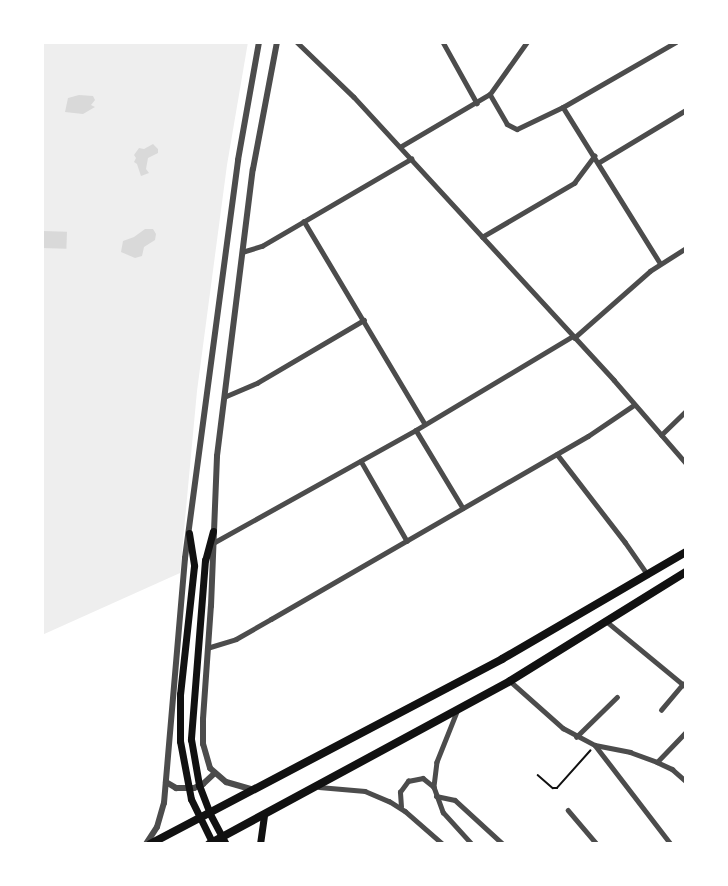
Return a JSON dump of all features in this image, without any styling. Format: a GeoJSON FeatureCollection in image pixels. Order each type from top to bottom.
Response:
{"type":"FeatureCollection","features":[{"type":"Feature","properties":{"kind":"main road"},"geometry":{"type":"LineString","coordinates":[[213,531],[205,560],[191,724],[192,755],[204,800],[226,844]]}},
{"type":"Feature","properties":{"kind":"main road"},"geometry":{"type":"LineString","coordinates":[[189,533],[194,566],[179,710],[181,756],[191,799],[211,844],[456,712],[686,572]]}},
{"type":"Feature","properties":{"kind":"main road"},"geometry":{"type":"LineString","coordinates":[[148,844],[502,660],[686,552]]}},
{"type":"Feature","properties":{"kind":"main road"},"geometry":{"type":"LineString","coordinates":[[260,844],[264,816]]}},
{"type":"Feature","properties":{"kind":"street"},"geometry":{"type":"LineString","coordinates":[[148,844],[160,819],[166,782],[175,656],[189,533],[238,160],[259,42]]}},
{"type":"Feature","properties":{"kind":"street"},"geometry":{"type":"LineString","coordinates":[[255,790],[232,785],[214,773],[206,761],[202,738],[215,471],[261,118],[277,42]]}},
{"type":"Feature","properties":{"kind":"street"},"geometry":{"type":"LineString","coordinates":[[297,42],[354,97],[686,463]]}},
{"type":"Feature","properties":{"kind":"street"},"geometry":{"type":"LineString","coordinates":[[443,42],[477,103]]}},
{"type":"Feature","properties":{"kind":"street"},"geometry":{"type":"LineString","coordinates":[[400,147],[490,94],[528,42]]}},
{"type":"Feature","properties":{"kind":"street"},"geometry":{"type":"LineString","coordinates":[[490,94],[507,124],[517,129],[563,107],[676,42]]}},
{"type":"Feature","properties":{"kind":"street"},"geometry":{"type":"LineString","coordinates":[[563,107],[660,263]]}},
{"type":"Feature","properties":{"kind":"street"},"geometry":{"type":"LineString","coordinates":[[598,162],[686,110]]}},
{"type":"Feature","properties":{"kind":"street"},"geometry":{"type":"LineString","coordinates":[[482,237],[573,183],[594,156]]}},
{"type":"Feature","properties":{"kind":"street"},"geometry":{"type":"LineString","coordinates":[[242,252],[258,248],[411,159]]}},
{"type":"Feature","properties":{"kind":"street"},"geometry":{"type":"LineString","coordinates":[[304,221],[425,424]]}},
{"type":"Feature","properties":{"kind":"street"},"geometry":{"type":"LineString","coordinates":[[213,543],[416,430],[574,337],[660,263],[686,248]]}},
{"type":"Feature","properties":{"kind":"street"},"geometry":{"type":"LineString","coordinates":[[224,397],[257,383],[364,320]]}},
{"type":"Feature","properties":{"kind":"street"},"geometry":{"type":"LineString","coordinates":[[213,358],[228,360]]}},
{"type":"Feature","properties":{"kind":"street"},"geometry":{"type":"LineString","coordinates":[[207,648],[236,639],[557,454],[634,405]]}},
{"type":"Feature","properties":{"kind":"street"},"geometry":{"type":"LineString","coordinates":[[662,435],[686,411]]}},
{"type":"Feature","properties":{"kind":"street"},"geometry":{"type":"LineString","coordinates":[[416,430],[463,508]]}},
{"type":"Feature","properties":{"kind":"street"},"geometry":{"type":"LineString","coordinates":[[557,454],[626,542],[648,575]]}},
{"type":"Feature","properties":{"kind":"street"},"geometry":{"type":"LineString","coordinates":[[361,460],[407,541]]}},
{"type":"Feature","properties":{"kind":"street"},"geometry":{"type":"LineString","coordinates":[[606,621],[684,686],[661,710]]}},
{"type":"Feature","properties":{"kind":"street"},"geometry":{"type":"LineString","coordinates":[[510,681],[576,737],[595,745],[630,752],[657,762],[672,769],[686,781]]}},
{"type":"Feature","properties":{"kind":"street"},"geometry":{"type":"LineString","coordinates":[[576,737],[617,697]]}},
{"type":"Feature","properties":{"kind":"street"},"geometry":{"type":"LineString","coordinates":[[456,712],[437,762],[434,787],[448,819],[472,844]]}},
{"type":"Feature","properties":{"kind":"street"},"geometry":{"type":"LineString","coordinates":[[657,762],[686,732]]}},
{"type":"Feature","properties":{"kind":"street"},"geometry":{"type":"LineString","coordinates":[[595,745],[671,844]]}},
{"type":"Feature","properties":{"kind":"street"},"geometry":{"type":"LineString","coordinates":[[166,782],[176,788],[194,788],[208,781],[214,773]]}},
{"type":"Feature","properties":{"kind":"street"},"geometry":{"type":"LineString","coordinates":[[400,807],[400,792],[408,781],[423,778],[434,787]]}},
{"type":"Feature","properties":{"kind":"street"},"geometry":{"type":"LineString","coordinates":[[319,787],[365,791],[400,807],[443,844]]}},
{"type":"Feature","properties":{"kind":"street"},"geometry":{"type":"LineString","coordinates":[[436,796],[455,800],[503,844]]}},
{"type":"Feature","properties":{"kind":"street"},"geometry":{"type":"LineString","coordinates":[[568,810],[597,844]]}},
{"type":"Feature","properties":{"kind":"path"},"geometry":{"type":"LineString","coordinates":[[538,775],[553,788],[557,788],[595,745]]}},
{"type":"Feature","properties":{"kind":"shaded area"},"geometry":{"type":"Polygon","coordinates":[[[42,42],[248,42],[227,165],[197,391],[180,573],[42,635],[42,42]]]}},
{"type":"Feature","properties":{"kind":"shaded area"},"geometry":{"type":"Polygon","coordinates":[[[79,95],[93,96],[95,100],[91,105],[95,107],[83,114],[65,112],[68,98],[79,95]]]}},
{"type":"Feature","properties":{"kind":"shaded area"},"geometry":{"type":"Polygon","coordinates":[[[153,144],[158,149],[158,153],[148,158],[146,169],[149,173],[141,176],[134,162],[136,158],[134,155],[139,148],[144,149],[153,144]]]}},
{"type":"Feature","properties":{"kind":"shaded area"},"geometry":{"type":"Polygon","coordinates":[[[145,229],[153,229],[156,234],[155,240],[144,247],[142,256],[135,258],[121,252],[123,241],[145,229]]]}},
{"type":"Feature","properties":{"kind":"shaded area"},"geometry":{"type":"Polygon","coordinates":[[[42,231],[67,232],[66,249],[42,248],[42,231]]]}}]}
